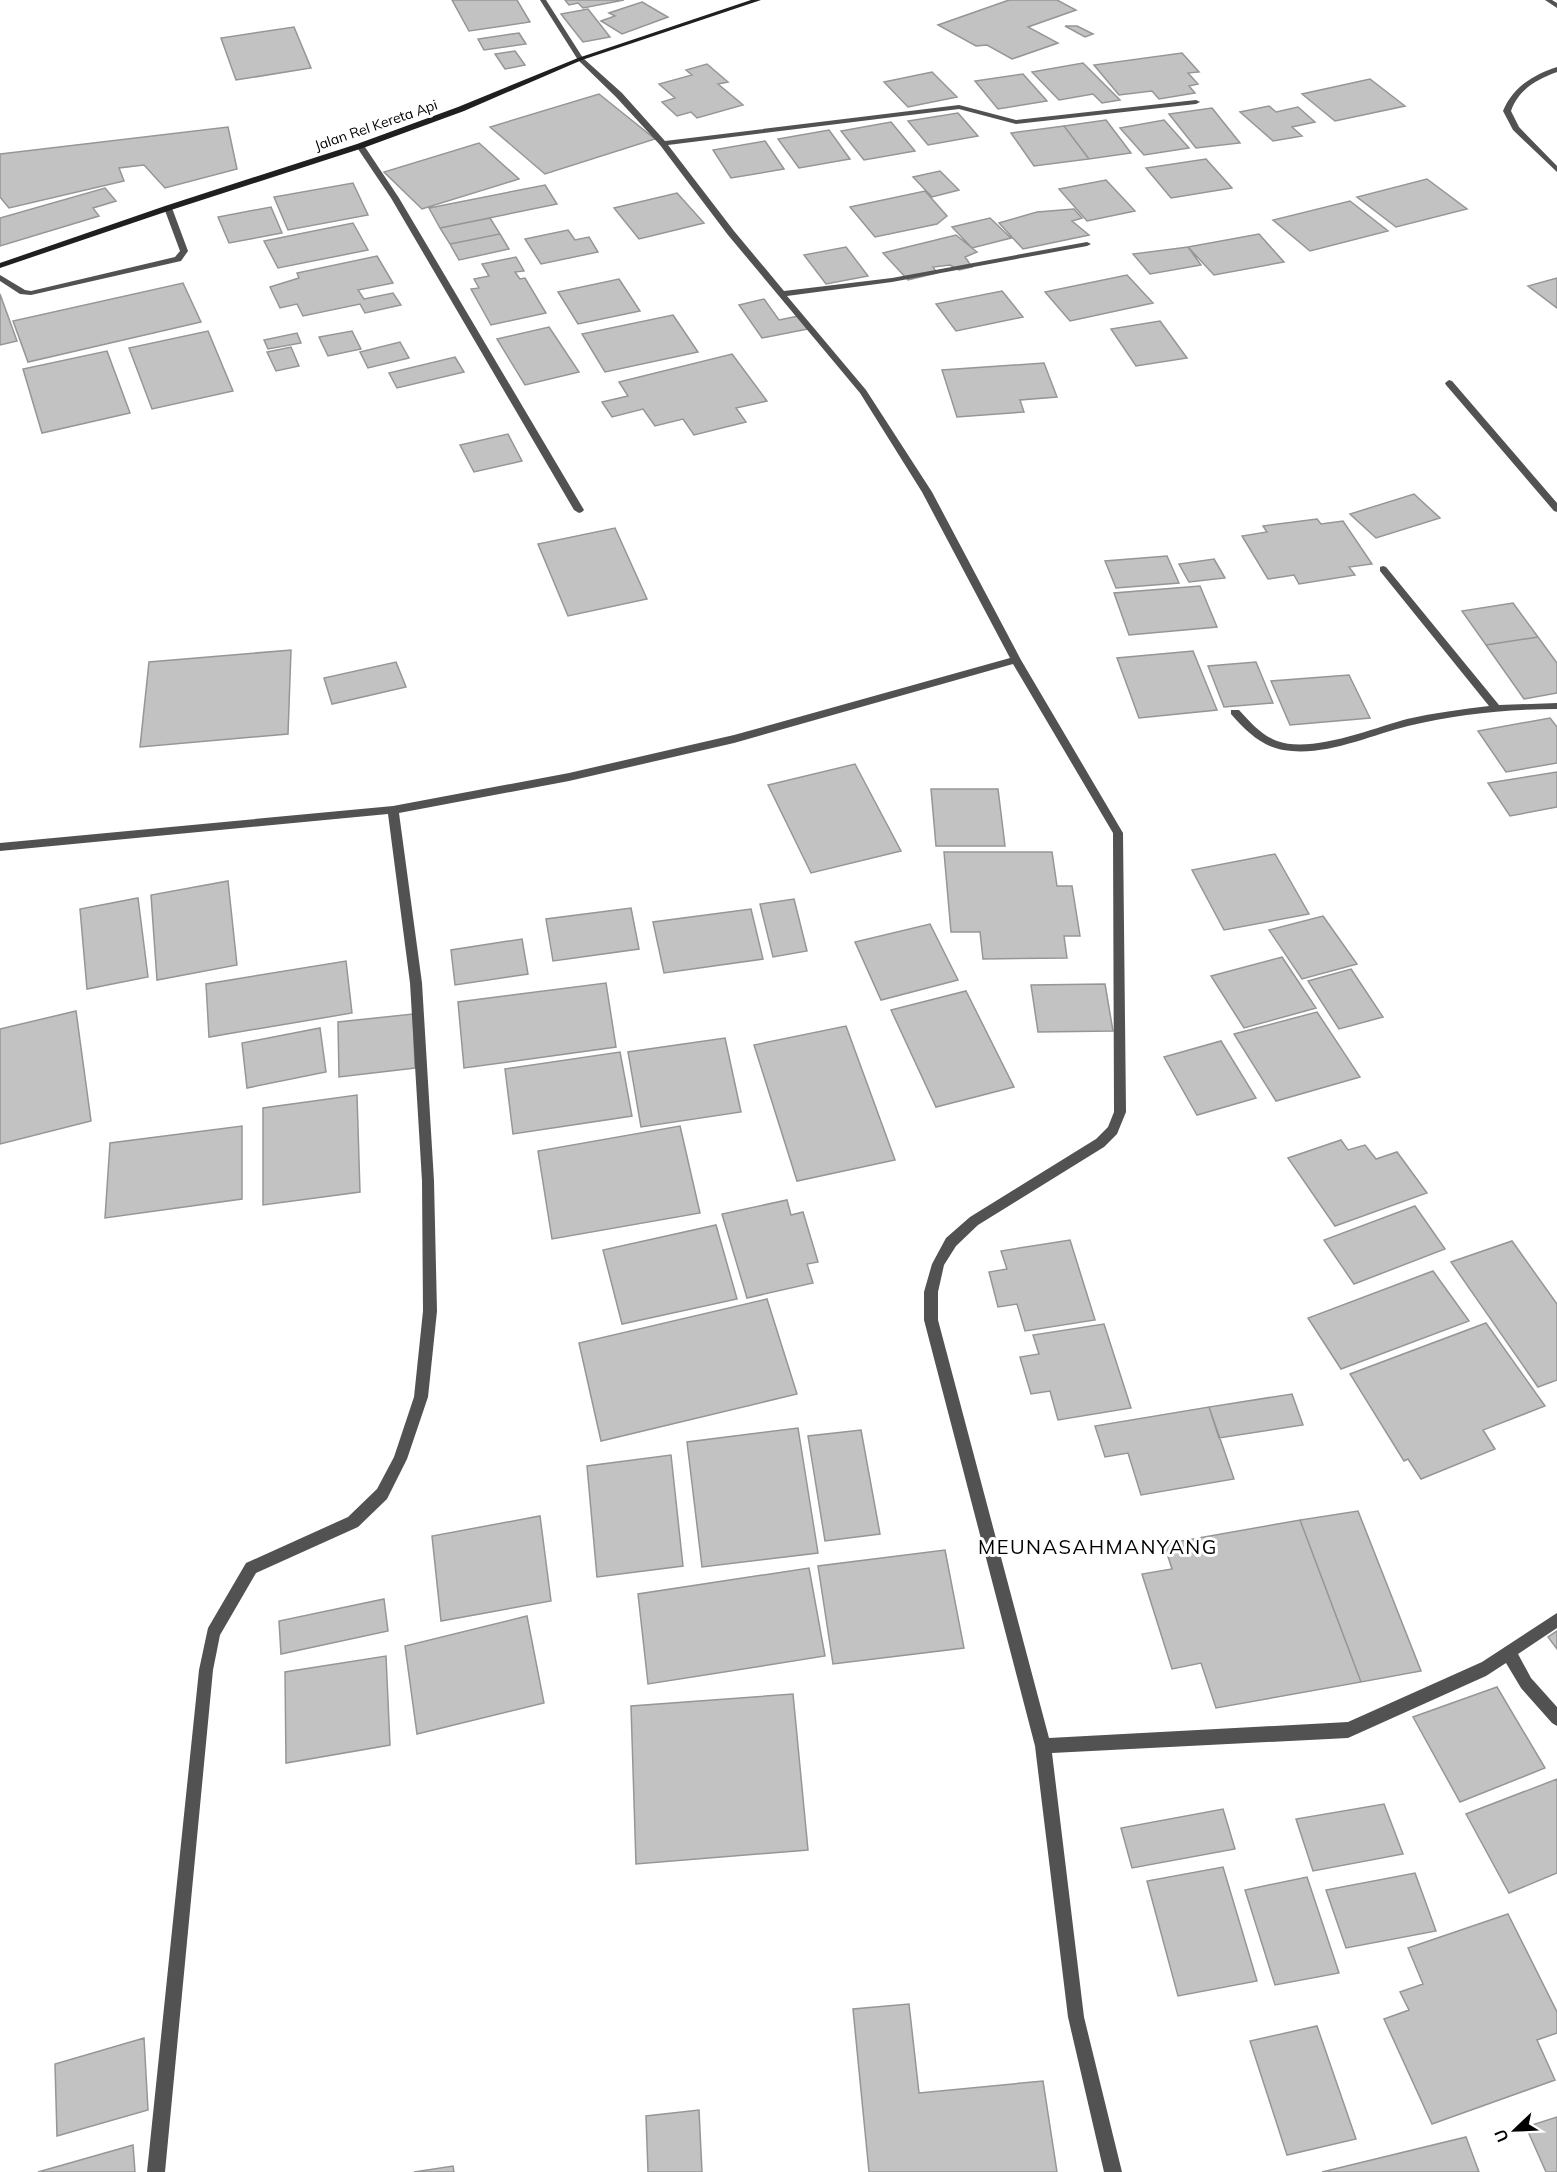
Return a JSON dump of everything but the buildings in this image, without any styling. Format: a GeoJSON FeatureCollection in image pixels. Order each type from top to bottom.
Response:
{"type":"FeatureCollection","features":[{"type":"Feature","properties":{"kind":"main road","name":"Jalan Rel Kereta Api"},"geometry":{"type":"LineString","coordinates":[[0,266],[168,208],[360,146],[461,109],[580,59],[758,0]]}},
{"type":"Feature","properties":{"kind":"street"},"geometry":{"type":"LineString","coordinates":[[543,0],[580,59],[619,95],[663,143],[731,232],[863,392],[927,492],[1016,660],[1118,833],[1120,1112],[1113,1130],[1100,1143],[974,1221],[951,1242],[938,1264],[931,1292],[931,1320],[1042,1746],[1076,2017],[1113,2172]]}},
{"type":"Feature","properties":{"kind":"street"},"geometry":{"type":"LineString","coordinates":[[1548,0],[1557,6]]}},
{"type":"Feature","properties":{"kind":"street"},"geometry":{"type":"LineString","coordinates":[[1557,69],[1512,95],[1507,111],[1516,128],[1557,170]]}},
{"type":"Feature","properties":{"kind":"street"},"geometry":{"type":"LineString","coordinates":[[663,143],[959,107],[977,109],[1009,122],[1016,122],[1196,102]]}},
{"type":"Feature","properties":{"kind":"street"},"geometry":{"type":"LineString","coordinates":[[360,146],[395,198],[579,510]]}},
{"type":"Feature","properties":{"kind":"street"},"geometry":{"type":"LineString","coordinates":[[0,277],[23,292],[32,293],[178,259],[184,251],[168,208]]}},
{"type":"Feature","properties":{"kind":"street"},"geometry":{"type":"LineString","coordinates":[[782,294],[892,280],[1087,244]]}},
{"type":"Feature","properties":{"kind":"street"},"geometry":{"type":"LineString","coordinates":[[1449,383],[1557,509]]}},
{"type":"Feature","properties":{"kind":"street"},"geometry":{"type":"LineString","coordinates":[[1383,569],[1497,709]]}},
{"type":"Feature","properties":{"kind":"street"},"geometry":{"type":"LineString","coordinates":[[0,847],[393,810],[569,777],[734,739],[1016,660]]}},
{"type":"Feature","properties":{"kind":"street"},"geometry":{"type":"LineString","coordinates":[[1235,712],[1255,736],[1289,748],[1341,742],[1409,723],[1497,709],[1557,706]]}},
{"type":"Feature","properties":{"kind":"street"},"geometry":{"type":"LineString","coordinates":[[156,2172],[206,1670],[213,1633],[251,1568],[353,1522],[382,1494],[400,1459],[421,1397],[430,1311],[428,1181],[416,983],[393,810]]}},
{"type":"Feature","properties":{"kind":"street"},"geometry":{"type":"LineString","coordinates":[[1042,1746],[1348,1730],[1389,1715],[1453,1682],[1494,1666],[1508,1652],[1557,1620]]}},
{"type":"Feature","properties":{"kind":"street"},"geometry":{"type":"LineString","coordinates":[[1508,1652],[1526,1683],[1557,1718]]}},
{"type":"Feature","properties":{"kind":"district","name":"MEUNASAHMANYANG"},"geometry":{"type":"Point","coordinates":[1098,1547]}}]}
